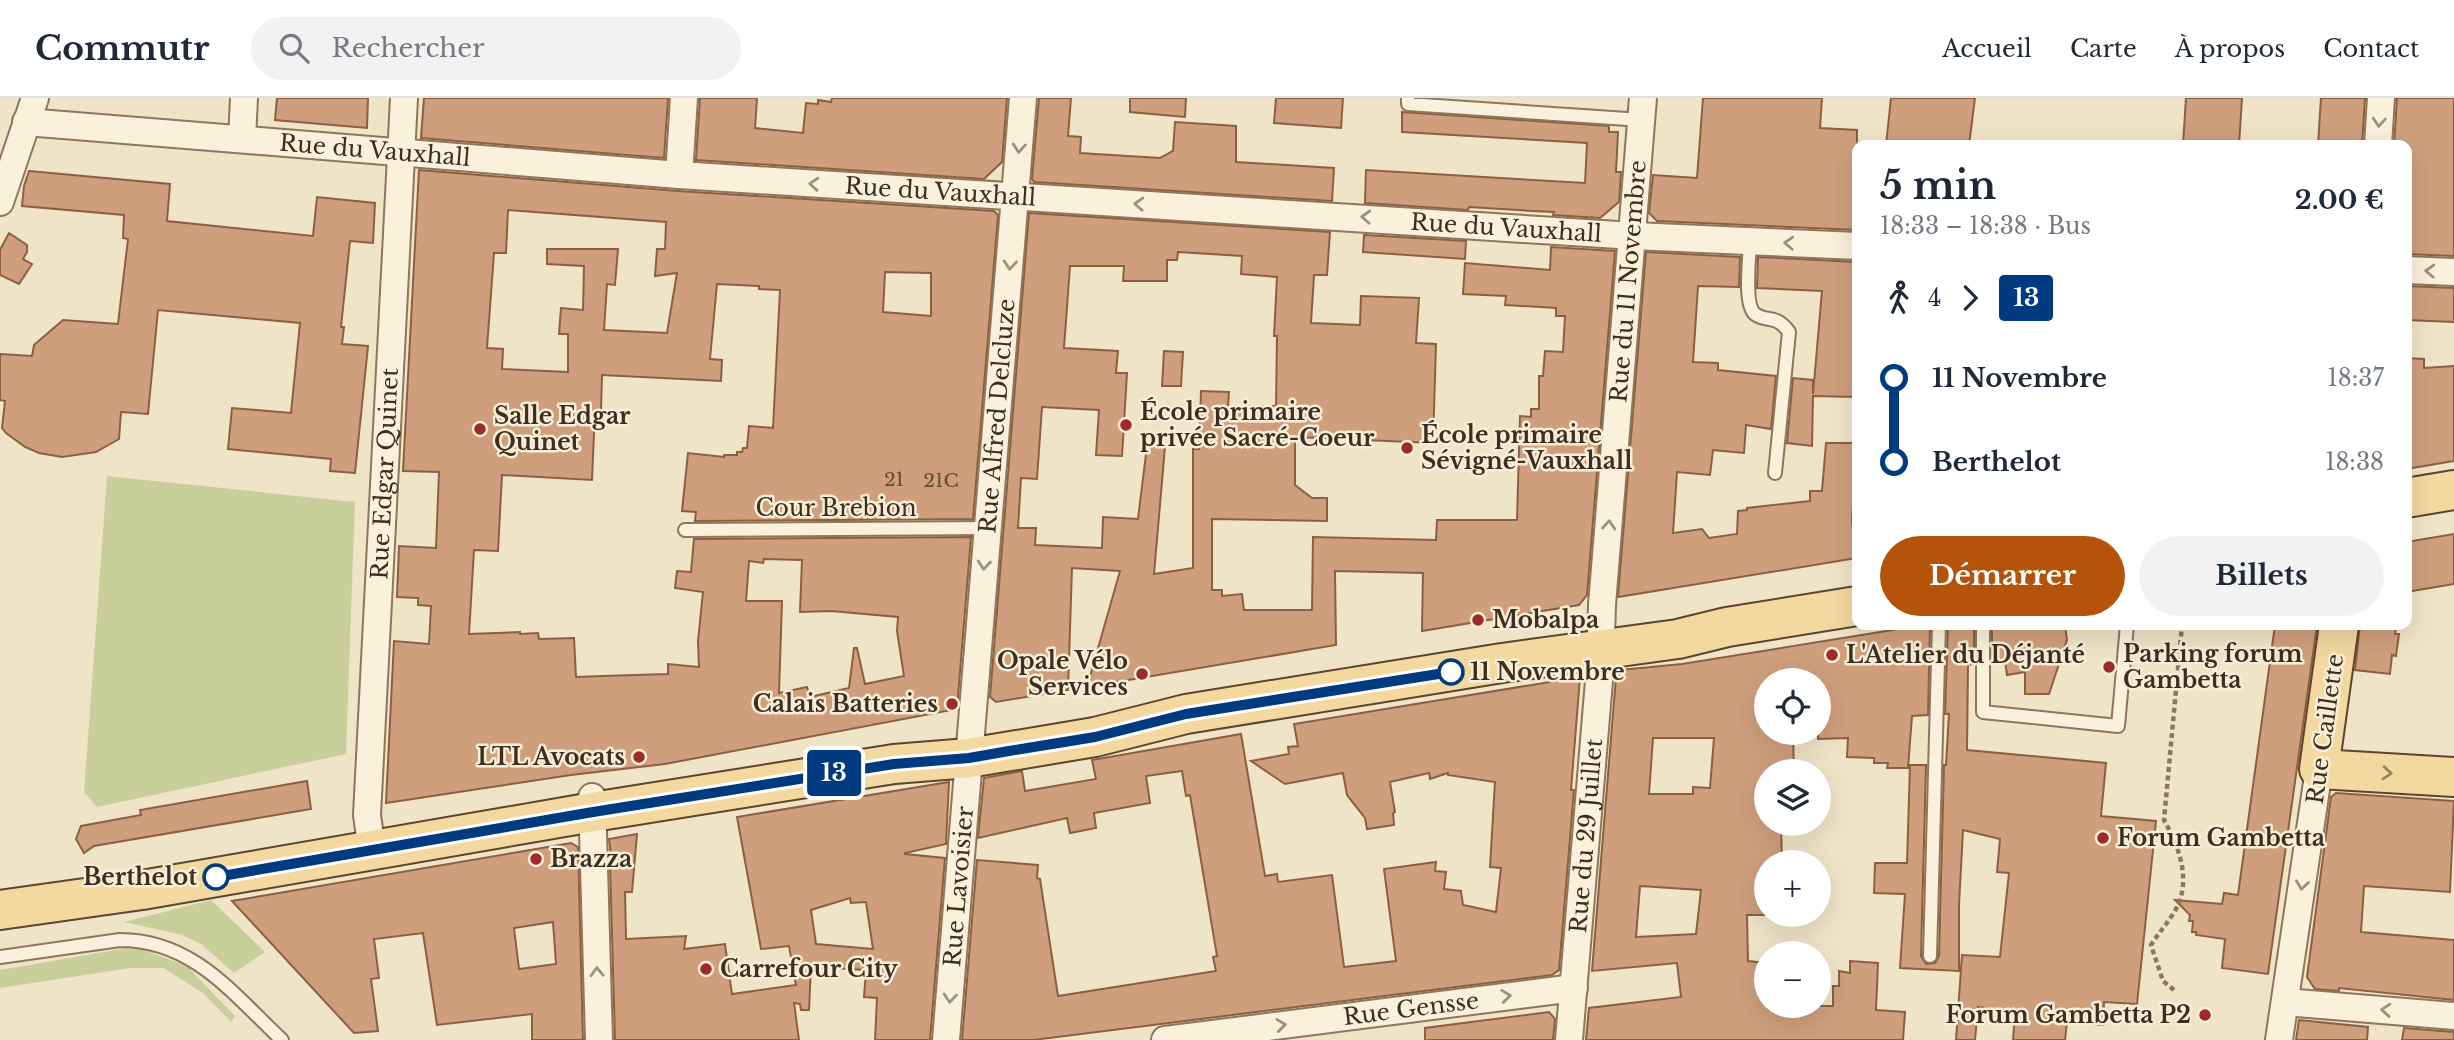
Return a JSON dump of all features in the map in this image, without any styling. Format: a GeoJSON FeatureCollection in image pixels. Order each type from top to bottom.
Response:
{"type":"FeatureCollection","features":[{"type":"Feature","properties":{"kind":"main road"},"geometry":{"type":"LineString","coordinates":[[2412,497],[2454,490]]}},
{"type":"Feature","properties":{"kind":"main road"},"geometry":{"type":"LineString","coordinates":[[0,894],[371,842],[970,746],[1601,640],[1852,590]]}},
{"type":"Feature","properties":{"kind":"main road"},"geometry":{"type":"LineString","coordinates":[[1601,640],[1678,639],[1727,627],[1852,607]]}},
{"type":"Feature","properties":{"kind":"main road","name":"Rue Caillette"},"geometry":{"type":"LineString","coordinates":[[2319,769],[2338,630]]}},
{"type":"Feature","properties":{"kind":"main road"},"geometry":{"type":"LineString","coordinates":[[2319,769],[2454,777]]}},
{"type":"Feature","properties":{"kind":"main road"},"geometry":{"type":"LineString","coordinates":[[0,910],[142,890],[371,842]]}},
{"type":"Feature","properties":{"kind":"street"},"geometry":{"type":"LineString","coordinates":[[242,139],[244,98]]}},
{"type":"Feature","properties":{"kind":"street","name":"Rue Edgar Quinet"},"geometry":{"type":"LineString","coordinates":[[371,842],[367,815],[404,98]]}},
{"type":"Feature","properties":{"kind":"street"},"geometry":{"type":"LineString","coordinates":[[679,175],[684,98]]}},
{"type":"Feature","properties":{"kind":"street","name":"Rue Alfred Delcluze"},"geometry":{"type":"LineString","coordinates":[[970,746],[1023,98]]}},
{"type":"Feature","properties":{"kind":"street"},"geometry":{"type":"LineString","coordinates":[[2378,140],[2381,98]]}},
{"type":"Feature","properties":{"kind":"street","name":"Rue du 11 Novembre"},"geometry":{"type":"LineString","coordinates":[[1601,640],[1643,109]]}},
{"type":"Feature","properties":{"kind":"street"},"geometry":{"type":"LineString","coordinates":[[3,186],[31,110]]}},
{"type":"Feature","properties":{"kind":"street","name":"Rue du Vauxhall"},"geometry":{"type":"LineString","coordinates":[[31,110],[242,139],[679,175],[1634,236],[1852,246]]}},
{"type":"Feature","properties":{"kind":"street"},"geometry":{"type":"LineString","coordinates":[[2412,270],[2454,272]]}},
{"type":"Feature","properties":{"kind":"street","name":"Rue du 29 Juillet"},"geometry":{"type":"LineString","coordinates":[[1569,1040],[1601,640]]}},
{"type":"Feature","properties":{"kind":"street","name":"Rue Lavoisier"},"geometry":{"type":"LineString","coordinates":[[946,1040],[970,746]]}},
{"type":"Feature","properties":{"kind":"street","name":"Rue Caillette"},"geometry":{"type":"LineString","coordinates":[[2279,1040],[2319,769]]}},
{"type":"Feature","properties":{"kind":"street"},"geometry":{"type":"LineString","coordinates":[[592,805],[599,1040]]}},
{"type":"Feature","properties":{"kind":"street","name":"Rue Gensse"},"geometry":{"type":"LineString","coordinates":[[1164,1040],[1574,988]]}},
{"type":"Feature","properties":{"kind":"street"},"geometry":{"type":"LineString","coordinates":[[2285,1002],[2454,1016]]}},
{"type":"Feature","properties":{"kind":"lane"},"geometry":{"type":"LineString","coordinates":[[1408,98],[1408,104],[1643,109]]}},
{"type":"Feature","properties":{"kind":"lane"},"geometry":{"type":"LineString","coordinates":[[1750,241],[1748,296],[1752,311],[1757,316],[1773,318],[1789,332],[1775,473]]}},
{"type":"Feature","properties":{"kind":"lane","name":"Cour Brebion"},"geometry":{"type":"LineString","coordinates":[[685,530],[988,528]]}},
{"type":"Feature","properties":{"kind":"lane"},"geometry":{"type":"LineString","coordinates":[[1930,956],[1939,630]]}},
{"type":"Feature","properties":{"kind":"lane"},"geometry":{"type":"LineString","coordinates":[[1983,630],[1983,712],[2118,726],[2127,630]]}},
{"type":"Feature","properties":{"kind":"lane"},"geometry":{"type":"LineString","coordinates":[[0,957],[120,940],[160,945],[184,955],[209,971],[282,1040]]}},
{"type":"Feature","properties":{"kind":"path"},"geometry":{"type":"LineString","coordinates":[[2174,990],[2163,981],[2151,946],[2174,913],[2181,898],[2183,881],[2175,840],[2164,820],[2182,630]]}},
{"type":"Feature","properties":{"kind":"green space"},"geometry":{"type":"Polygon","coordinates":[[[107,476],[355,502],[346,754],[97,807],[84,792],[107,476]]]}},
{"type":"Feature","properties":{"kind":"green space"},"geometry":{"type":"Polygon","coordinates":[[[211,900],[265,952],[234,973],[201,944],[182,935],[124,922],[211,900]]]}},
{"type":"Feature","properties":{"kind":"green space"},"geometry":{"type":"Polygon","coordinates":[[[127,948],[141,949],[187,966],[235,1016],[231,1022],[204,994],[164,968],[131,968],[0,988],[0,970],[127,948]]]}},
{"type":"Feature","properties":{"kind":"building"},"geometry":{"type":"Polygon","coordinates":[[[277,98],[368,98],[367,128],[275,120],[277,98]]]}},
{"type":"Feature","properties":{"kind":"building"},"geometry":{"type":"Polygon","coordinates":[[[424,98],[668,98],[664,158],[421,138],[424,98]]]}},
{"type":"Feature","properties":{"kind":"building"},"geometry":{"type":"Polygon","coordinates":[[[700,98],[757,98],[755,128],[803,133],[806,103],[818,104],[818,100],[831,102],[832,98],[1007,98],[1002,162],[984,179],[696,160],[700,98]]]}},
{"type":"Feature","properties":{"kind":"building"},"geometry":{"type":"Polygon","coordinates":[[[1039,98],[1071,98],[1068,136],[1081,137],[1080,153],[1160,158],[1173,151],[1175,122],[1236,126],[1236,162],[1334,168],[1332,201],[1034,182],[1032,179],[1039,98]]]}},
{"type":"Feature","properties":{"kind":"building"},"geometry":{"type":"Polygon","coordinates":[[[1130,98],[1186,98],[1185,117],[1130,112],[1130,98]]]}},
{"type":"Feature","properties":{"kind":"building"},"geometry":{"type":"Polygon","coordinates":[[[1276,98],[1343,98],[1341,128],[1274,123],[1276,98]]]}},
{"type":"Feature","properties":{"kind":"building"},"geometry":{"type":"Polygon","coordinates":[[[1703,98],[1822,98],[1820,128],[1857,130],[1857,140],[1852,140],[1852,230],[1657,221],[1649,213],[1653,175],[1697,178],[1703,98]]]}},
{"type":"Feature","properties":{"kind":"building"},"geometry":{"type":"Polygon","coordinates":[[[1891,98],[1975,98],[1970,140],[1887,140],[1891,98]]]}},
{"type":"Feature","properties":{"kind":"building"},"geometry":{"type":"Polygon","coordinates":[[[2186,98],[2242,98],[2239,140],[2183,140],[2186,98]]]}},
{"type":"Feature","properties":{"kind":"building"},"geometry":{"type":"Polygon","coordinates":[[[2321,98],[2365,98],[2362,140],[2318,140],[2321,98]]]}},
{"type":"Feature","properties":{"kind":"building"},"geometry":{"type":"Polygon","coordinates":[[[2397,98],[2454,98],[2454,256],[2412,254],[2412,140],[2394,140],[2397,98]]]}},
{"type":"Feature","properties":{"kind":"building"},"geometry":{"type":"Polygon","coordinates":[[[1402,112],[1609,126],[1609,132],[1618,132],[1616,172],[1621,172],[1619,202],[1600,218],[1553,215],[1554,212],[1365,203],[1366,170],[1585,183],[1587,143],[1402,132],[1402,112]]]}},
{"type":"Feature","properties":{"kind":"building"},"geometry":{"type":"Polygon","coordinates":[[[419,170],[678,191],[994,211],[998,215],[973,519],[695,521],[696,512],[682,511],[688,453],[724,457],[737,455],[737,452],[747,448],[749,426],[773,428],[780,290],[717,284],[710,359],[722,360],[721,381],[602,375],[601,410],[595,410],[592,480],[502,475],[498,551],[474,550],[469,634],[520,632],[538,633],[539,639],[574,638],[576,677],[668,674],[668,664],[699,667],[698,641],[703,592],[675,588],[677,571],[691,572],[694,539],[971,537],[957,709],[665,764],[571,775],[386,803],[394,641],[429,644],[431,606],[418,605],[418,598],[397,597],[399,546],[436,548],[439,472],[403,471],[419,170]],[[508,210],[506,253],[494,253],[487,348],[503,349],[502,369],[568,372],[568,334],[559,334],[561,308],[583,310],[584,266],[547,264],[547,249],[618,249],[615,285],[607,284],[604,330],[667,333],[677,273],[655,276],[657,249],[665,249],[666,222],[508,210]],[[885,272],[883,312],[931,316],[931,273],[885,272]],[[764,559],[763,563],[749,561],[746,601],[782,601],[779,693],[807,687],[810,697],[849,688],[854,648],[857,648],[865,684],[904,676],[897,631],[898,617],[831,611],[800,612],[802,560],[764,559]]]}},
{"type":"Feature","properties":{"kind":"building"},"geometry":{"type":"Polygon","coordinates":[[[29,171],[170,184],[167,221],[313,236],[317,197],[375,203],[373,243],[350,241],[341,327],[344,327],[342,344],[368,346],[355,473],[330,471],[331,459],[228,449],[232,408],[291,413],[300,323],[158,310],[148,414],[121,412],[119,439],[96,452],[62,457],[39,453],[25,447],[6,433],[2,428],[5,401],[0,400],[0,354],[32,356],[34,345],[63,320],[118,324],[128,239],[123,238],[124,215],[22,206],[29,171]]]}},
{"type":"Feature","properties":{"kind":"building"},"geometry":{"type":"Polygon","coordinates":[[[1029,213],[1330,232],[1327,275],[1314,275],[1311,323],[1360,325],[1361,296],[1419,298],[1416,343],[1436,344],[1433,443],[1295,437],[1295,485],[1312,498],[1327,498],[1327,521],[1212,519],[1212,590],[1222,590],[1222,596],[1242,594],[1244,610],[1312,610],[1313,537],[1436,540],[1437,520],[1517,520],[1520,416],[1531,417],[1531,409],[1539,409],[1539,376],[1543,376],[1545,351],[1563,352],[1565,316],[1556,316],[1556,308],[1505,305],[1506,296],[1463,294],[1465,263],[1550,270],[1551,247],[1615,251],[1587,595],[1579,605],[1422,631],[1423,573],[1335,571],[1336,645],[1087,687],[1120,571],[1072,568],[1068,690],[996,702],[990,697],[1029,213]],[[1178,252],[1177,260],[1167,260],[1167,281],[1123,281],[1124,266],[1070,266],[1064,348],[1118,351],[1116,373],[1127,373],[1122,456],[1096,455],[1099,410],[1042,407],[1037,479],[1021,478],[1018,528],[1036,528],[1035,545],[1102,548],[1103,517],[1138,519],[1147,446],[1165,447],[1154,574],[1193,568],[1193,449],[1199,449],[1201,391],[1229,392],[1228,407],[1276,406],[1277,336],[1274,336],[1277,277],[1241,274],[1242,256],[1178,252]]]}},
{"type":"Feature","properties":{"kind":"building"},"geometry":{"type":"Polygon","coordinates":[[[9,233],[27,245],[23,259],[32,264],[19,284],[0,275],[0,250],[9,233]]]}},
{"type":"Feature","properties":{"kind":"building"},"geometry":{"type":"Polygon","coordinates":[[[1364,235],[1466,241],[1465,259],[1363,252],[1364,235]]]}},
{"type":"Feature","properties":{"kind":"building"},"geometry":{"type":"Polygon","coordinates":[[[1646,252],[1740,257],[1739,287],[1698,286],[1693,362],[1718,363],[1718,370],[1776,376],[1771,429],[1746,425],[1744,453],[1713,450],[1710,475],[1677,472],[1673,533],[1702,529],[1709,538],[1737,534],[1738,511],[1810,501],[1810,491],[1822,491],[1826,443],[1852,443],[1852,559],[1618,597],[1646,252]]]}},
{"type":"Feature","properties":{"kind":"building"},"geometry":{"type":"Polygon","coordinates":[[[1758,257],[1852,262],[1852,397],[1813,396],[1812,446],[1787,443],[1793,378],[1813,380],[1813,394],[1822,291],[1757,288],[1758,257]]]}},
{"type":"Feature","properties":{"kind":"building"},"geometry":{"type":"Polygon","coordinates":[[[2412,286],[2454,288],[2454,322],[2412,320],[2412,286]]]}},
{"type":"Feature","properties":{"kind":"building"},"geometry":{"type":"Polygon","coordinates":[[[1164,351],[1183,352],[1181,386],[1162,386],[1164,351]]]}},
{"type":"Feature","properties":{"kind":"building"},"geometry":{"type":"Polygon","coordinates":[[[2412,358],[2424,359],[2424,368],[2454,366],[2454,461],[2412,468],[2412,358]]]}},
{"type":"Feature","properties":{"kind":"building"},"geometry":{"type":"Polygon","coordinates":[[[2454,534],[2454,584],[2412,591],[2412,541],[2454,534]]]}},
{"type":"Feature","properties":{"kind":"building"},"geometry":{"type":"Polygon","coordinates":[[[1892,630],[1930,630],[1928,715],[1912,716],[1908,768],[1887,768],[1888,763],[1874,763],[1874,758],[1847,757],[1848,738],[1831,739],[1831,668],[1754,668],[1754,745],[1793,745],[1794,759],[1754,759],[1754,836],[1781,836],[1782,850],[1754,850],[1754,915],[1747,915],[1748,961],[1754,962],[1754,1018],[1831,1018],[1833,986],[1839,986],[1839,971],[1850,973],[1850,961],[1878,963],[1876,1010],[1905,1012],[1903,1040],[1586,1040],[1589,1008],[1681,997],[1677,963],[1592,971],[1616,677],[1620,670],[1682,664],[1892,630]],[[1653,738],[1649,794],[1693,794],[1693,787],[1710,788],[1714,738],[1653,738]],[[1640,886],[1636,937],[1696,934],[1701,890],[1640,886]]]}},
{"type":"Feature","properties":{"kind":"building"},"geometry":{"type":"Polygon","coordinates":[[[1948,630],[1974,630],[1974,664],[1968,665],[1967,750],[2106,763],[2101,816],[2156,821],[2137,1004],[2104,1002],[2103,1025],[2067,1022],[2065,1040],[2013,1040],[2015,1013],[1978,1007],[1975,1040],[1956,1040],[1962,955],[2000,957],[2009,873],[1997,872],[2000,839],[1963,830],[1959,971],[1900,968],[1905,894],[1874,893],[1875,863],[1907,863],[1910,765],[1926,765],[1921,956],[1926,964],[1935,963],[1939,956],[1944,765],[1949,714],[1945,714],[1948,630]]]}},
{"type":"Feature","properties":{"kind":"building"},"geometry":{"type":"Polygon","coordinates":[[[1992,630],[2066,630],[2067,640],[2049,694],[2025,694],[2025,672],[2007,675],[2005,661],[1992,662],[1992,630]]]}},
{"type":"Feature","properties":{"kind":"building"},"geometry":{"type":"Polygon","coordinates":[[[2274,630],[2316,630],[2268,974],[2222,968],[2225,939],[2196,935],[2196,932],[2192,932],[2193,921],[2189,921],[2190,915],[2175,900],[2222,904],[2224,893],[2238,895],[2274,630]]]}},
{"type":"Feature","properties":{"kind":"building"},"geometry":{"type":"Polygon","coordinates":[[[2359,630],[2395,630],[2395,634],[2399,634],[2396,656],[2392,655],[2390,674],[2355,670],[2359,630]]]}},
{"type":"Feature","properties":{"kind":"building"},"geometry":{"type":"Polygon","coordinates":[[[1580,677],[1559,970],[1552,975],[1033,1040],[962,1040],[977,860],[1038,865],[1037,878],[1040,879],[1058,996],[1216,971],[1213,957],[1217,956],[1190,795],[1186,796],[1182,771],[1146,776],[1150,803],[1094,813],[1096,828],[1070,833],[1067,818],[978,838],[984,778],[1022,771],[1025,791],[1096,779],[1092,760],[1241,734],[1265,876],[1277,874],[1278,882],[1332,875],[1344,967],[1396,961],[1384,869],[1436,862],[1435,871],[1446,872],[1444,889],[1461,891],[1463,905],[1496,912],[1501,868],[1490,867],[1495,782],[1448,773],[1430,779],[1429,773],[1390,782],[1395,812],[1394,825],[1367,829],[1365,818],[1347,795],[1343,773],[1285,784],[1251,761],[1289,754],[1288,747],[1298,746],[1294,724],[1580,677]]]}},
{"type":"Feature","properties":{"kind":"building"},"geometry":{"type":"Polygon","coordinates":[[[307,781],[311,809],[94,846],[84,853],[76,839],[81,826],[141,815],[140,810],[307,781]]]}},
{"type":"Feature","properties":{"kind":"building"},"geometry":{"type":"Polygon","coordinates":[[[949,782],[946,844],[905,853],[945,858],[930,1040],[875,1040],[877,998],[864,997],[866,970],[811,967],[809,1010],[801,1010],[800,1004],[794,1003],[799,1040],[615,1040],[610,864],[612,865],[609,839],[637,834],[632,892],[625,892],[626,939],[686,936],[684,949],[725,944],[732,994],[796,985],[789,946],[761,949],[737,817],[949,782]],[[850,898],[811,910],[816,944],[873,949],[866,902],[851,903],[850,898]]]}},
{"type":"Feature","properties":{"kind":"building"},"geometry":{"type":"Polygon","coordinates":[[[2336,793],[2454,801],[2450,892],[2364,886],[2361,932],[2454,940],[2454,1000],[2339,988],[2339,991],[2315,989],[2307,977],[2331,797],[2336,793]]]}},
{"type":"Feature","properties":{"kind":"building"},"geometry":{"type":"Polygon","coordinates":[[[571,843],[578,847],[583,1040],[532,1040],[532,1014],[437,1025],[423,933],[374,939],[379,978],[371,979],[378,1031],[354,1033],[232,901],[571,843]],[[553,922],[514,928],[519,969],[556,964],[553,922]]]}},
{"type":"Feature","properties":{"kind":"building"},"geometry":{"type":"Polygon","coordinates":[[[1549,1012],[1555,1019],[1553,1040],[1425,1040],[1425,1028],[1549,1012]]]}},
{"type":"Feature","properties":{"kind":"building"},"geometry":{"type":"Polygon","coordinates":[[[2299,1020],[2368,1027],[2367,1040],[2296,1040],[2299,1020]]]}},
{"type":"Feature","properties":{"kind":"building"},"geometry":{"type":"Polygon","coordinates":[[[2404,1028],[2454,1032],[2454,1040],[2402,1040],[2404,1028]]]}},
{"type":"Feature","properties":{"kind":"bus line","name":"13"},"geometry":{"type":"LineString","coordinates":[[216,877],[593,812],[894,764],[969,758],[1095,737],[1186,714],[1451,672]]}},
{"type":"Feature","properties":{"kind":"place","name":"École primaire privée Sacré-Coeur"},"geometry":{"type":"Point","coordinates":[1126,425]}},
{"type":"Feature","properties":{"kind":"place","name":"Salle Edgar Quinet"},"geometry":{"type":"Point","coordinates":[480,429]}},
{"type":"Feature","properties":{"kind":"place","name":"École primaire Sévigné-Vauxhall"},"geometry":{"type":"Point","coordinates":[1407,448]}},
{"type":"Feature","properties":{"kind":"place","name":"Mobalpa"},"geometry":{"type":"Point","coordinates":[1478,620]}},
{"type":"Feature","properties":{"kind":"place","name":"L'Atelier du Déjanté"},"geometry":{"type":"Point","coordinates":[1832,655]}},
{"type":"Feature","properties":{"kind":"place","name":"Parking forum Gambetta"},"geometry":{"type":"Point","coordinates":[2109,667]}},
{"type":"Feature","properties":{"kind":"place","name":"11 Novembre"},"geometry":{"type":"Point","coordinates":[1451,672]}},
{"type":"Feature","properties":{"kind":"place","name":"Opale Vélo Services"},"geometry":{"type":"Point","coordinates":[1142,674]}},
{"type":"Feature","properties":{"kind":"place","name":"Calais Batteries"},"geometry":{"type":"Point","coordinates":[952,704]}},
{"type":"Feature","properties":{"kind":"place","name":"LTL Avocats"},"geometry":{"type":"Point","coordinates":[639,757]}},
{"type":"Feature","properties":{"kind":"place","name":"Forum Gambetta"},"geometry":{"type":"Point","coordinates":[2103,838]}},
{"type":"Feature","properties":{"kind":"place","name":"Brazza"},"geometry":{"type":"Point","coordinates":[536,859]}},
{"type":"Feature","properties":{"kind":"place","name":"Berthelot"},"geometry":{"type":"Point","coordinates":[216,877]}},
{"type":"Feature","properties":{"kind":"place","name":"Carrefour City"},"geometry":{"type":"Point","coordinates":[706,969]}},
{"type":"Feature","properties":{"kind":"place","name":"Forum Gambetta P2"},"geometry":{"type":"Point","coordinates":[2205,1015]}}]}
